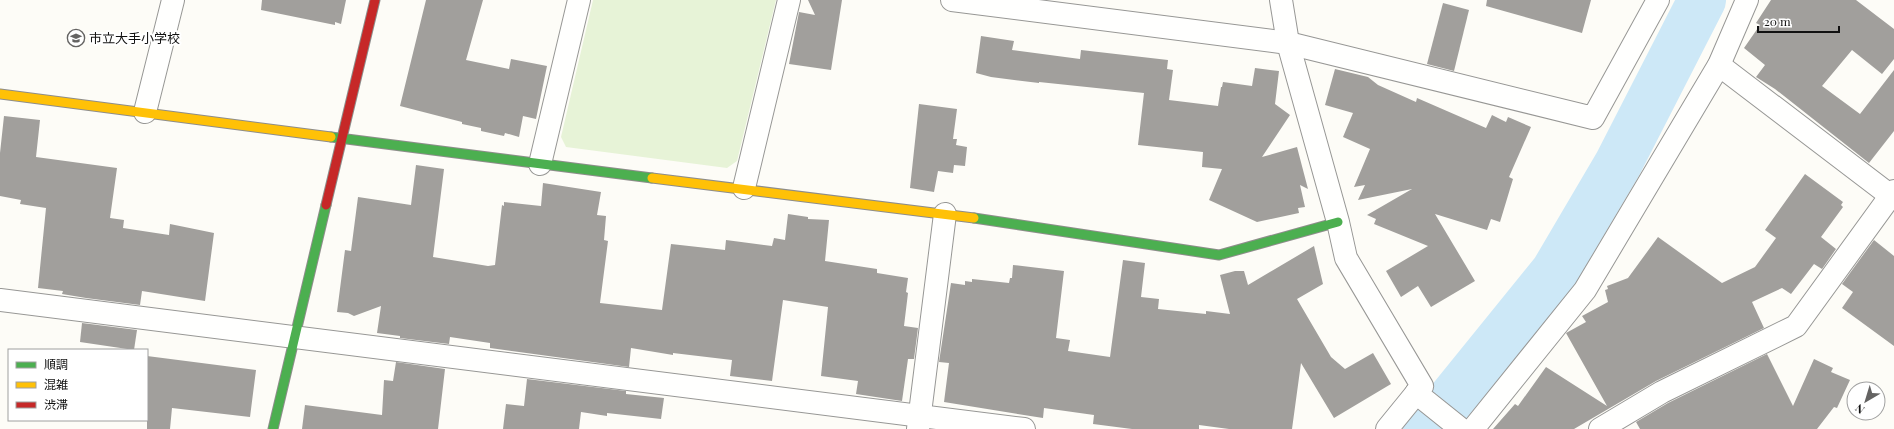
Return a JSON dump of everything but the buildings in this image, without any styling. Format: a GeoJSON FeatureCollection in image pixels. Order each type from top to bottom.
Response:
{"type":"FeatureCollection","features":[{"type":"Feature","properties":{"kind":"street"},"geometry":{"type":"LineString","coordinates":[[145,112],[173,0]]}},
{"type":"Feature","properties":{"kind":"street"},"geometry":{"type":"LineString","coordinates":[[273,429],[375,0]]}},
{"type":"Feature","properties":{"kind":"street"},"geometry":{"type":"LineString","coordinates":[[540,164],[580,0]]}},
{"type":"Feature","properties":{"kind":"street"},"geometry":{"type":"LineString","coordinates":[[744,188],[789,0]]}},
{"type":"Feature","properties":{"kind":"street"},"geometry":{"type":"LineString","coordinates":[[952,0],[1288,43],[1593,118],[1658,0]]}},
{"type":"Feature","properties":{"kind":"street"},"geometry":{"type":"LineString","coordinates":[[1281,0],[1288,43],[1338,222],[1346,258],[1422,386],[1422,397],[1387,429]]}},
{"type":"Feature","properties":{"kind":"street"},"geometry":{"type":"LineString","coordinates":[[1422,397],[1463,428],[1585,290],[1719,65],[1747,0]]}},
{"type":"Feature","properties":{"kind":"street"},"geometry":{"type":"LineString","coordinates":[[1600,429],[1662,392],[1796,326],[1892,194],[1719,65]]}},
{"type":"Feature","properties":{"kind":"street"},"geometry":{"type":"LineString","coordinates":[[0,94],[540,164],[744,188],[944,214],[1219,255],[1338,222]]}},
{"type":"Feature","properties":{"kind":"street"},"geometry":{"type":"LineString","coordinates":[[919,422],[944,214]]}},
{"type":"Feature","properties":{"kind":"street"},"geometry":{"type":"LineString","coordinates":[[0,300],[919,422],[1024,429]]}},
{"type":"Feature","properties":{"kind":"green space"},"geometry":{"type":"Polygon","coordinates":[[[593,0],[776,0],[737,161],[727,168],[566,147],[561,137],[593,0]]]}},
{"type":"Feature","properties":{"kind":"waterway"},"geometry":{"type":"LineString","coordinates":[[1427,429],[1555,271],[1618,164],[1702,0]]}},
{"type":"Feature","properties":{"kind":"traffic: fast"},"geometry":{"type":"LineString","coordinates":[[331,137],[652,178]]}},
{"type":"Feature","properties":{"kind":"traffic: fast"},"geometry":{"type":"LineString","coordinates":[[273,429],[326,205]]}},
{"type":"Feature","properties":{"kind":"traffic: fast"},"geometry":{"type":"LineString","coordinates":[[974,218],[1219,255],[1338,222]]}},
{"type":"Feature","properties":{"kind":"traffic: slow"},"geometry":{"type":"LineString","coordinates":[[0,94],[331,137]]}},
{"type":"Feature","properties":{"kind":"traffic: slow"},"geometry":{"type":"LineString","coordinates":[[652,178],[974,218]]}},
{"type":"Feature","properties":{"kind":"traffic: jam"},"geometry":{"type":"LineString","coordinates":[[326,205],[375,0]]}},
{"type":"Feature","properties":{"kind":"place","name":"市立大手小学校"},"geometry":{"type":"Point","coordinates":[76,38]}}]}
